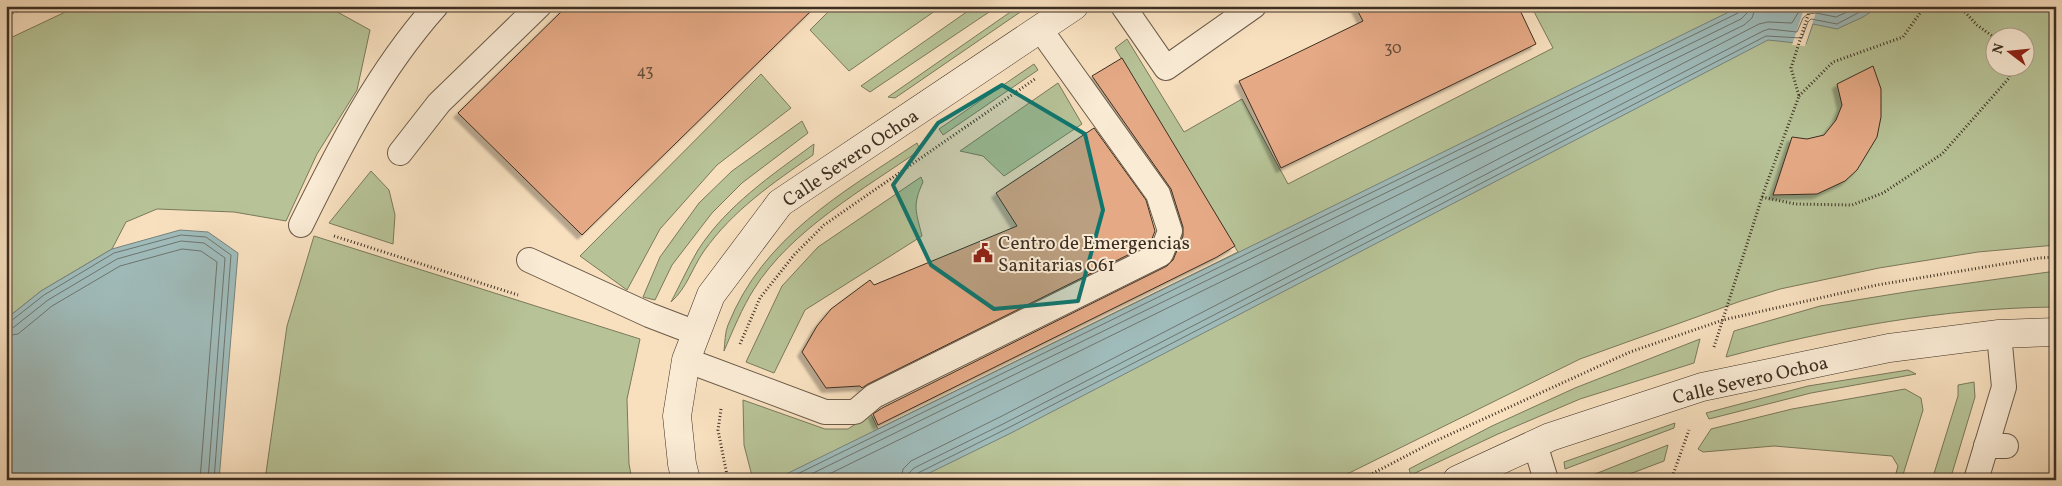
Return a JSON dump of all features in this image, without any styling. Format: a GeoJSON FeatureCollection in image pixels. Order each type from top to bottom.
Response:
{"type":"FeatureCollection","features":[{"type":"Feature","properties":{"kind":"street","name":"Calle Severo Ochoa"},"geometry":{"type":"LineString","coordinates":[[686,480],[682,464],[677,416],[686,360],[711,295],[780,203],[1074,6]]}},
{"type":"Feature","properties":{"kind":"street","name":"Calle Severo Ochoa"},"geometry":{"type":"LineString","coordinates":[[1457,480],[1550,436],[1702,387],[1889,348],[2000,334],[2056,332]]}},
{"type":"Feature","properties":{"kind":"lane"},"geometry":{"type":"LineString","coordinates":[[301,225],[338,152],[384,73],[436,6]]}},
{"type":"Feature","properties":{"kind":"lane"},"geometry":{"type":"LineString","coordinates":[[400,152],[439,102],[539,6]]}},
{"type":"Feature","properties":{"kind":"lane"},"geometry":{"type":"LineString","coordinates":[[1123,6],[1166,68],[1254,6]]}},
{"type":"Feature","properties":{"kind":"lane"},"geometry":{"type":"LineString","coordinates":[[686,360],[825,412],[856,412],[874,396],[1161,254],[1170,231],[1158,194],[1040,29]]}},
{"type":"Feature","properties":{"kind":"lane"},"geometry":{"type":"LineString","coordinates":[[529,260],[649,315],[696,333]]}},
{"type":"Feature","properties":{"kind":"lane"},"geometry":{"type":"LineString","coordinates":[[1976,480],[1996,446],[2004,387],[2000,334]]}},
{"type":"Feature","properties":{"kind":"lane"},"geometry":{"type":"LineString","coordinates":[[1535,444],[1546,480]]}},
{"type":"Feature","properties":{"kind":"path"},"geometry":{"type":"LineString","coordinates":[[6,16],[26,6]]}},
{"type":"Feature","properties":{"kind":"path"},"geometry":{"type":"LineString","coordinates":[[1799,96],[1791,68],[1811,6]]}},
{"type":"Feature","properties":{"kind":"path"},"geometry":{"type":"LineString","coordinates":[[1729,306],[1762,197],[1799,96],[1833,62],[1903,37],[1925,6]]}},
{"type":"Feature","properties":{"kind":"path"},"geometry":{"type":"LineString","coordinates":[[1962,6],[1962,9],[1984,30]]}},
{"type":"Feature","properties":{"kind":"path"},"geometry":{"type":"LineString","coordinates":[[728,480],[718,430],[726,376],[760,298],[794,255],[824,226],[1062,60]]}},
{"type":"Feature","properties":{"kind":"path"},"geometry":{"type":"LineString","coordinates":[[1762,197],[1795,204],[1852,205],[1883,193],[1942,154],[2009,78]]}},
{"type":"Feature","properties":{"kind":"path"},"geometry":{"type":"LineString","coordinates":[[301,225],[527,298]]}},
{"type":"Feature","properties":{"kind":"path"},"geometry":{"type":"LineString","coordinates":[[1360,480],[1431,443],[1630,352],[1723,320],[1877,286],[2039,258],[2056,257]]}},
{"type":"Feature","properties":{"kind":"path"},"geometry":{"type":"LineString","coordinates":[[1671,480],[1682,451]]}},
{"type":"Feature","properties":{"kind":"highlighted area"},"geometry":{"type":"Polygon","coordinates":[[[1002,85],[1085,134],[1103,210],[1078,301],[994,309],[931,265],[893,185],[938,123],[1002,85]]]}},
{"type":"Feature","properties":{"kind":"green space"},"geometry":{"type":"Polygon","coordinates":[[[78,6],[291,6],[332,9],[370,30],[357,90],[317,154],[286,221],[234,212],[157,209],[126,222],[112,249],[41,291],[6,319],[6,40],[78,6]]]}},
{"type":"Feature","properties":{"kind":"green space"},"geometry":{"type":"Polygon","coordinates":[[[834,6],[942,6],[849,71],[810,30],[834,6]]]}},
{"type":"Feature","properties":{"kind":"green space"},"geometry":{"type":"Polygon","coordinates":[[[975,6],[998,6],[870,92],[861,86],[975,6]]]}},
{"type":"Feature","properties":{"kind":"green space"},"geometry":{"type":"Polygon","coordinates":[[[1019,6],[1029,6],[895,98],[888,97],[1019,6]]]}},
{"type":"Feature","properties":{"kind":"green space"},"geometry":{"type":"Polygon","coordinates":[[[1531,6],[2056,6],[2056,245],[1978,252],[1879,268],[1780,289],[1741,301],[1580,359],[1335,480],[753,480],[744,445],[743,400],[825,429],[848,429],[871,414],[878,429],[1238,252],[1115,48],[1127,39],[1184,132],[1242,99],[1288,184],[1553,48],[1531,6]]]}},
{"type":"Feature","properties":{"kind":"green space"},"geometry":{"type":"Polygon","coordinates":[[[1034,64],[1038,70],[943,135],[939,129],[1034,64]]]}},
{"type":"Feature","properties":{"kind":"green space"},"geometry":{"type":"Polygon","coordinates":[[[761,74],[791,108],[717,165],[660,229],[627,290],[580,256],[761,74]]]}},
{"type":"Feature","properties":{"kind":"green space"},"geometry":{"type":"Polygon","coordinates":[[[1058,83],[1082,124],[1004,176],[983,156],[960,151],[1058,83]]]}},
{"type":"Feature","properties":{"kind":"green space"},"geometry":{"type":"Polygon","coordinates":[[[802,121],[808,133],[742,183],[712,213],[672,265],[655,300],[643,297],[660,257],[699,203],[732,171],[802,121]]]}},
{"type":"Feature","properties":{"kind":"green space"},"geometry":{"type":"Polygon","coordinates":[[[917,143],[920,150],[808,229],[769,268],[754,289],[742,311],[724,351],[727,328],[743,294],[762,266],[783,242],[833,199],[917,143]]]}},
{"type":"Feature","properties":{"kind":"green space"},"geometry":{"type":"Polygon","coordinates":[[[814,144],[813,155],[754,198],[715,236],[700,257],[681,291],[671,302],[698,250],[722,219],[751,192],[814,144]]]}},
{"type":"Feature","properties":{"kind":"green space"},"geometry":{"type":"Polygon","coordinates":[[[371,171],[389,190],[395,215],[393,244],[329,223],[371,171]]]}},
{"type":"Feature","properties":{"kind":"green space"},"geometry":{"type":"Polygon","coordinates":[[[921,177],[923,182],[917,197],[916,209],[922,236],[805,310],[774,373],[746,362],[782,286],[818,247],[921,177]]]}},
{"type":"Feature","properties":{"kind":"green space"},"geometry":{"type":"Polygon","coordinates":[[[314,236],[640,339],[627,399],[629,464],[632,480],[265,480],[287,326],[314,236]]]}},
{"type":"Feature","properties":{"kind":"green space"},"geometry":{"type":"Polygon","coordinates":[[[2056,271],[2056,307],[1972,311],[1889,322],[1807,337],[1726,357],[1734,331],[1820,306],[2056,271]]]}},
{"type":"Feature","properties":{"kind":"green space"},"geometry":{"type":"Polygon","coordinates":[[[1700,339],[1694,363],[1580,399],[1498,434],[1411,475],[1409,469],[1492,426],[1575,388],[1700,339]]]}},
{"type":"Feature","properties":{"kind":"green space"},"geometry":{"type":"Polygon","coordinates":[[[1908,370],[1916,374],[1811,393],[1709,419],[1706,413],[1808,386],[1908,370]]]}},
{"type":"Feature","properties":{"kind":"green space"},"geometry":{"type":"Polygon","coordinates":[[[1974,382],[1975,397],[1950,480],[1932,480],[1958,396],[1958,385],[1974,382]]]}},
{"type":"Feature","properties":{"kind":"green space"},"geometry":{"type":"Polygon","coordinates":[[[1905,389],[1921,398],[1923,410],[1902,478],[1895,477],[1898,466],[1892,456],[1774,446],[1703,452],[1698,449],[1711,429],[1792,409],[1905,389]]]}},
{"type":"Feature","properties":{"kind":"green space"},"geometry":{"type":"Polygon","coordinates":[[[1675,423],[1674,428],[1565,469],[1564,462],[1675,423]]]}},
{"type":"Feature","properties":{"kind":"green space"},"geometry":{"type":"Polygon","coordinates":[[[1668,445],[1664,461],[1614,480],[1580,480],[1668,445]]]}},
{"type":"Feature","properties":{"kind":"water"},"geometry":{"type":"Polygon","coordinates":[[[1741,6],[1880,6],[1863,17],[1837,29],[1813,24],[1806,44],[1768,40],[1011,433],[915,480],[774,480],[1741,6]]]}},
{"type":"Feature","properties":{"kind":"water"},"geometry":{"type":"Polygon","coordinates":[[[180,230],[208,232],[238,253],[219,480],[6,480],[6,319],[41,291],[112,249],[180,230]]]}},
{"type":"Feature","properties":{"kind":"pier"},"geometry":{"type":"Polygon","coordinates":[[[1805,6],[1818,6],[1805,46],[1792,45],[1805,6]]]}},
{"type":"Feature","properties":{"kind":"building"},"geometry":{"type":"Polygon","coordinates":[[[567,6],[816,6],[582,235],[458,113],[567,6]]]}},
{"type":"Feature","properties":{"kind":"building"},"geometry":{"type":"Polygon","coordinates":[[[1355,6],[1518,6],[1536,44],[1281,168],[1239,81],[1363,21],[1355,6]]]}},
{"type":"Feature","properties":{"kind":"building"},"geometry":{"type":"Polygon","coordinates":[[[1122,58],[1235,246],[1217,257],[878,425],[873,414],[882,408],[1167,266],[1173,260],[1183,236],[1183,227],[1171,189],[1092,76],[1122,58]]]}},
{"type":"Feature","properties":{"kind":"building"},"geometry":{"type":"Polygon","coordinates":[[[1873,66],[1881,89],[1881,117],[1877,137],[1857,170],[1845,181],[1817,194],[1773,195],[1792,137],[1807,139],[1824,135],[1836,120],[1842,105],[1837,84],[1873,66]]]}},
{"type":"Feature","properties":{"kind":"building"},"geometry":{"type":"Polygon","coordinates":[[[1094,128],[1146,200],[1155,231],[1150,244],[862,388],[860,386],[826,388],[802,352],[817,326],[831,309],[870,280],[874,285],[1017,226],[996,193],[1094,128]]]}},
{"type":"Feature","properties":{"kind":"place","name":"Centro de Emergencias Sanitarias 061"},"geometry":{"type":"Point","coordinates":[983,253]}}]}
